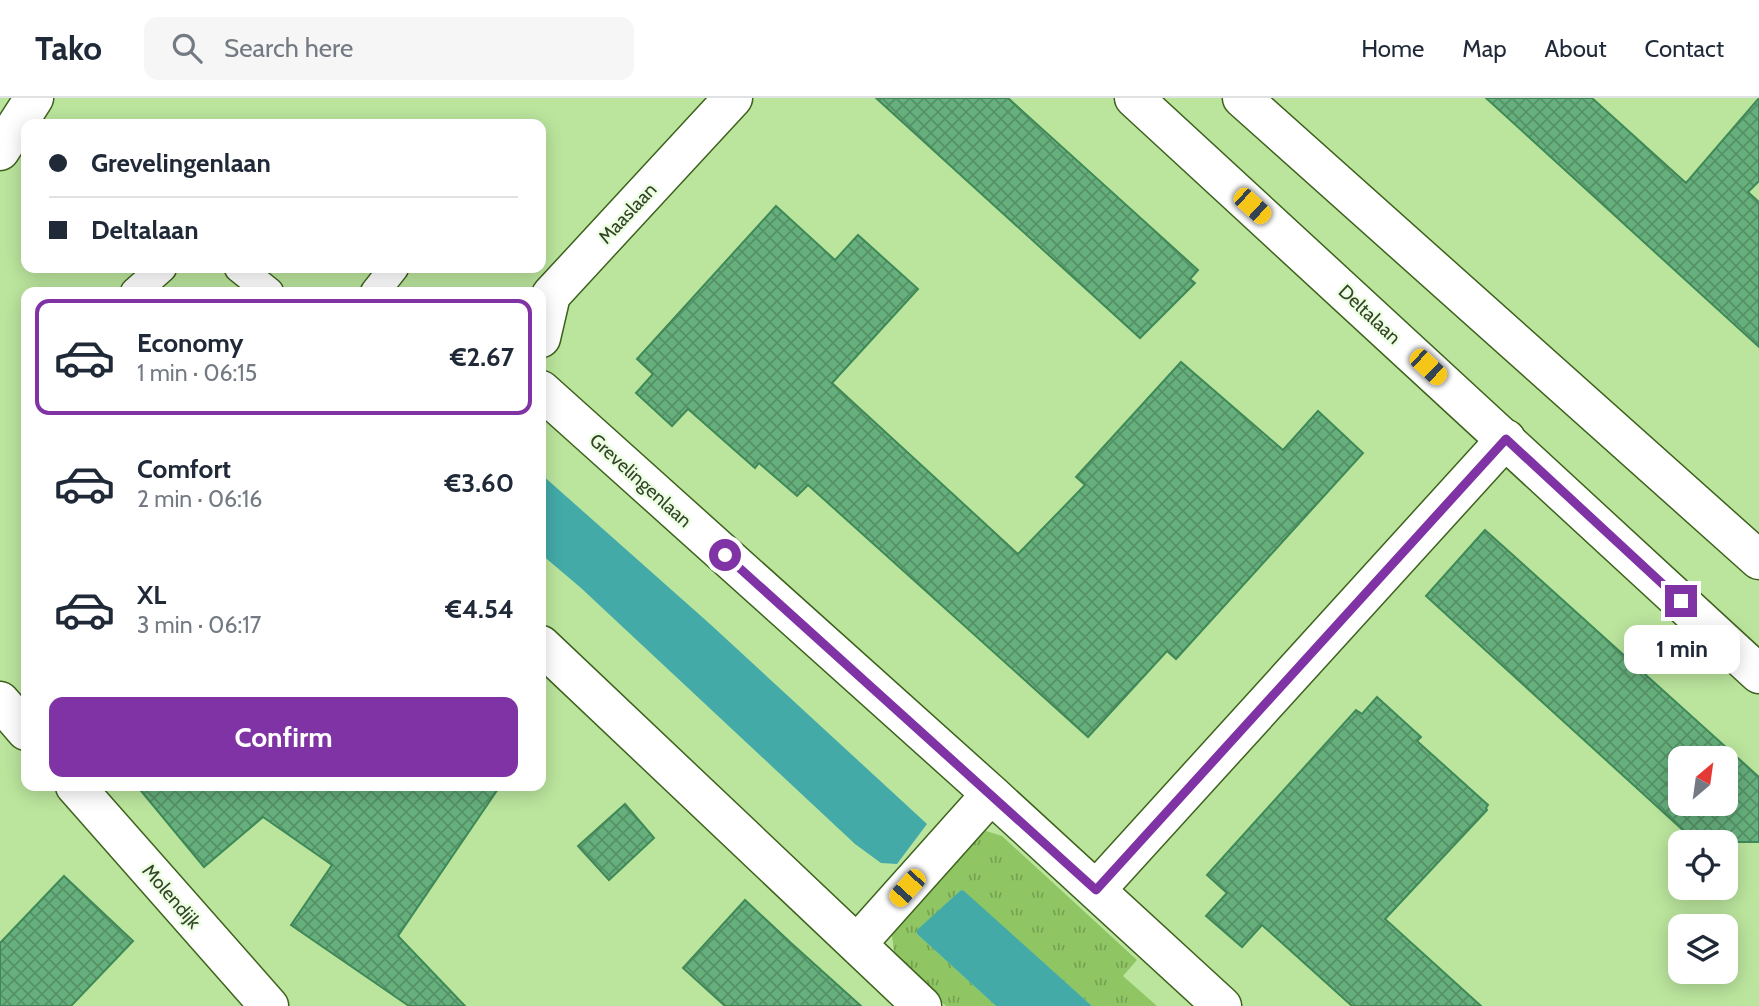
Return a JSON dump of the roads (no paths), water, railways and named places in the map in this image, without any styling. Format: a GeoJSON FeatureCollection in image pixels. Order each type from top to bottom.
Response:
{"type":"FeatureCollection","features":[{"type":"Feature","properties":{"kind":"street"},"geometry":{"type":"LineString","coordinates":[[0,151],[34,98]]}},
{"type":"Feature","properties":{"kind":"street","name":"Maaslaan"},"geometry":{"type":"LineString","coordinates":[[546,316],[551,295],[733,98]]}},
{"type":"Feature","properties":{"kind":"street","name":"Deltalaan"},"geometry":{"type":"LineString","coordinates":[[1134,98],[1759,674]]}},
{"type":"Feature","properties":{"kind":"street"},"geometry":{"type":"LineString","coordinates":[[1242,98],[1759,560]]}},
{"type":"Feature","properties":{"kind":"street","name":"Grevelingenlaan"},"geometry":{"type":"LineString","coordinates":[[546,394],[1223,1006]]}},
{"type":"Feature","properties":{"kind":"street"},"geometry":{"type":"LineString","coordinates":[[1096,890],[1506,439]]}},
{"type":"Feature","properties":{"kind":"street"},"geometry":{"type":"LineString","coordinates":[[546,650],[922,1006]]}},
{"type":"Feature","properties":{"kind":"street"},"geometry":{"type":"LineString","coordinates":[[0,701],[21,725]]}},
{"type":"Feature","properties":{"kind":"street","name":"Molendijk"},"geometry":{"type":"LineString","coordinates":[[79,791],[269,1006]]}},
{"type":"Feature","properties":{"kind":"street"},"geometry":{"type":"LineString","coordinates":[[857,944],[990,794]]}},
{"type":"Feature","properties":{"kind":"lane"},"geometry":{"type":"LineString","coordinates":[[141,287],[156,273]]}},
{"type":"Feature","properties":{"kind":"lane"},"geometry":{"type":"LineString","coordinates":[[245,273],[263,287]]}},
{"type":"Feature","properties":{"kind":"lane"},"geometry":{"type":"LineString","coordinates":[[379,287],[390,273]]}},
{"type":"Feature","properties":{"kind":"water"},"geometry":{"type":"Polygon","coordinates":[[[546,478],[710,624],[927,824],[897,864],[881,863],[855,844],[546,558],[546,478]]]}},
{"type":"Feature","properties":{"kind":"water"},"geometry":{"type":"Polygon","coordinates":[[[961,890],[1092,1006],[996,1006],[917,934],[917,930],[961,890]]]}}]}
